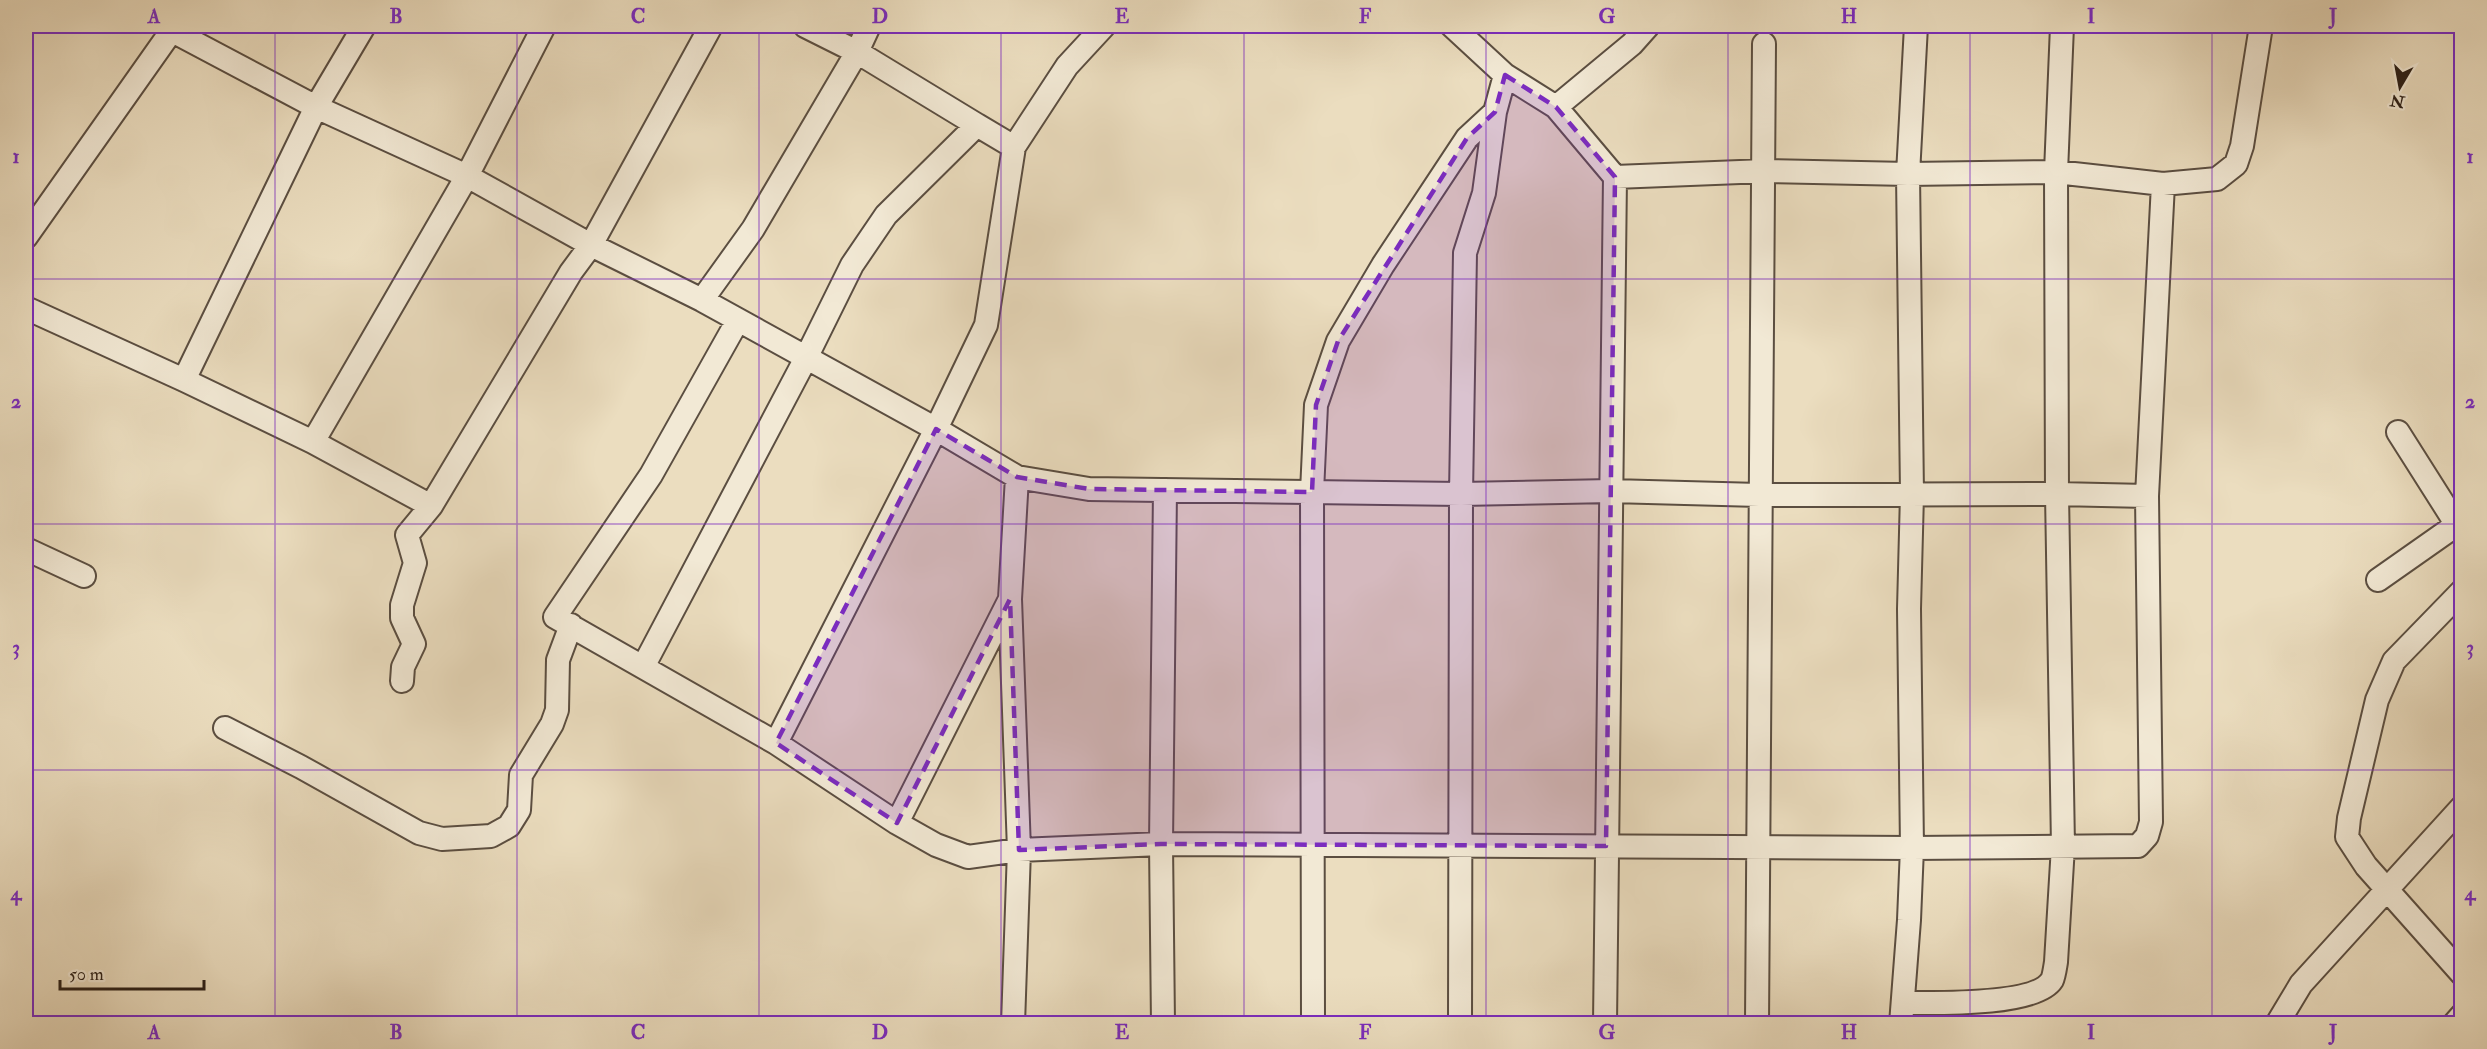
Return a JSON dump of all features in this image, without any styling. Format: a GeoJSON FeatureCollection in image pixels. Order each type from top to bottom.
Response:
{"type":"FeatureCollection","features":[{"type":"Feature","properties":{"kind":"street"},"geometry":{"type":"LineString","coordinates":[[184,380],[316,107],[364,26]]}},
{"type":"Feature","properties":{"kind":"street"},"geometry":{"type":"LineString","coordinates":[[313,442],[467,176],[544,26]]}},
{"type":"Feature","properties":{"kind":"street"},"geometry":{"type":"LineString","coordinates":[[402,681],[403,667],[414,644],[402,618],[402,605],[415,563],[407,535],[431,506],[571,272],[591,245],[711,26]]}},
{"type":"Feature","properties":{"kind":"street"},"geometry":{"type":"LineString","coordinates":[[805,26],[857,52],[1014,147]]}},
{"type":"Feature","properties":{"kind":"street"},"geometry":{"type":"LineString","coordinates":[[702,300],[753,229],[857,52],[869,26]]}},
{"type":"Feature","properties":{"kind":"street"},"geometry":{"type":"LineString","coordinates":[[776,743],[936,429],[986,325],[1014,147],[1067,66],[1104,26]]}},
{"type":"Feature","properties":{"kind":"street"},"geometry":{"type":"LineString","coordinates":[[1452,26],[1504,75],[1556,107],[1615,177],[1605,1023]]}},
{"type":"Feature","properties":{"kind":"street"},"geometry":{"type":"LineString","coordinates":[[1556,107],[1632,44],[1648,26]]}},
{"type":"Feature","properties":{"kind":"street"},"geometry":{"type":"LineString","coordinates":[[1916,26],[1908,174],[1912,494],[1909,609],[1912,848],[1902,1013],[2039,992],[2052,980],[2056,962],[2063,846],[2057,494],[2056,172],[2062,26]]}},
{"type":"Feature","properties":{"kind":"street"},"geometry":{"type":"LineString","coordinates":[[1615,177],[1765,171],[1908,174],[2056,172],[2163,184],[2217,179],[2236,164],[2242,146],[2261,26]]}},
{"type":"Feature","properties":{"kind":"street"},"geometry":{"type":"LineString","coordinates":[[26,237],[170,27],[316,107],[467,176],[591,245],[702,300],[936,429],[1017,477],[1089,489],[1461,494],[1611,491],[1759,495],[2147,496]]}},
{"type":"Feature","properties":{"kind":"street"},"geometry":{"type":"LineString","coordinates":[[1757,1023],[1759,495],[1765,171],[1764,44]]}},
{"type":"Feature","properties":{"kind":"street"},"geometry":{"type":"LineString","coordinates":[[1460,1023],[1461,494],[1466,253],[1484,193],[1495,112],[1504,75]]}},
{"type":"Feature","properties":{"kind":"street"},"geometry":{"type":"LineString","coordinates":[[1313,1023],[1312,492],[1316,405],[1338,341],[1383,265],[1467,138],[1495,112]]}},
{"type":"Feature","properties":{"kind":"street"},"geometry":{"type":"LineString","coordinates":[[643,667],[806,358],[852,265],[886,216],[977,125]]}},
{"type":"Feature","properties":{"kind":"street"},"geometry":{"type":"LineString","coordinates":[[738,320],[651,475],[555,617],[776,743],[897,823],[936,845],[968,857],[1019,850],[1161,844],[1312,843],[1912,848],[2138,846],[2147,836],[2151,822],[2147,496],[2163,184]]}},
{"type":"Feature","properties":{"kind":"street"},"geometry":{"type":"LineString","coordinates":[[26,308],[313,442],[431,506]]}},
{"type":"Feature","properties":{"kind":"street"},"geometry":{"type":"LineString","coordinates":[[2378,580],[2460,527],[2398,432]]}},
{"type":"Feature","properties":{"kind":"street"},"geometry":{"type":"LineString","coordinates":[[1013,1023],[1019,850],[1010,599],[1017,477]]}},
{"type":"Feature","properties":{"kind":"street"},"geometry":{"type":"LineString","coordinates":[[1163,1023],[1161,844],[1165,490]]}},
{"type":"Feature","properties":{"kind":"street"},"geometry":{"type":"LineString","coordinates":[[26,549],[84,576]]}},
{"type":"Feature","properties":{"kind":"street"},"geometry":{"type":"LineString","coordinates":[[2462,591],[2394,661],[2377,700],[2349,819],[2348,837],[2366,866],[2462,974]]}},
{"type":"Feature","properties":{"kind":"street"},"geometry":{"type":"LineString","coordinates":[[897,823],[1010,599]]}},
{"type":"Feature","properties":{"kind":"street"},"geometry":{"type":"LineString","coordinates":[[225,728],[301,767],[419,833],[442,839],[491,836],[509,826],[519,810],[521,775],[552,724],[556,710],[558,660],[571,626]]}},
{"type":"Feature","properties":{"kind":"street"},"geometry":{"type":"LineString","coordinates":[[2277,1023],[2301,984],[2462,807]]}},
{"type":"Feature","properties":{"kind":"street"},"geometry":{"type":"LineString","coordinates":[[2454,1023],[2462,1015]]}},
{"type":"Feature","properties":{"kind":"highlighted area"},"geometry":{"type":"Polygon","coordinates":[[[1505,75],[1556,107],[1615,177],[1606,846],[1161,844],[1019,850],[1010,599],[897,823],[776,743],[936,429],[1017,477],[1089,489],[1312,492],[1316,405],[1338,341],[1467,138],[1495,112],[1505,75]]]}}]}
